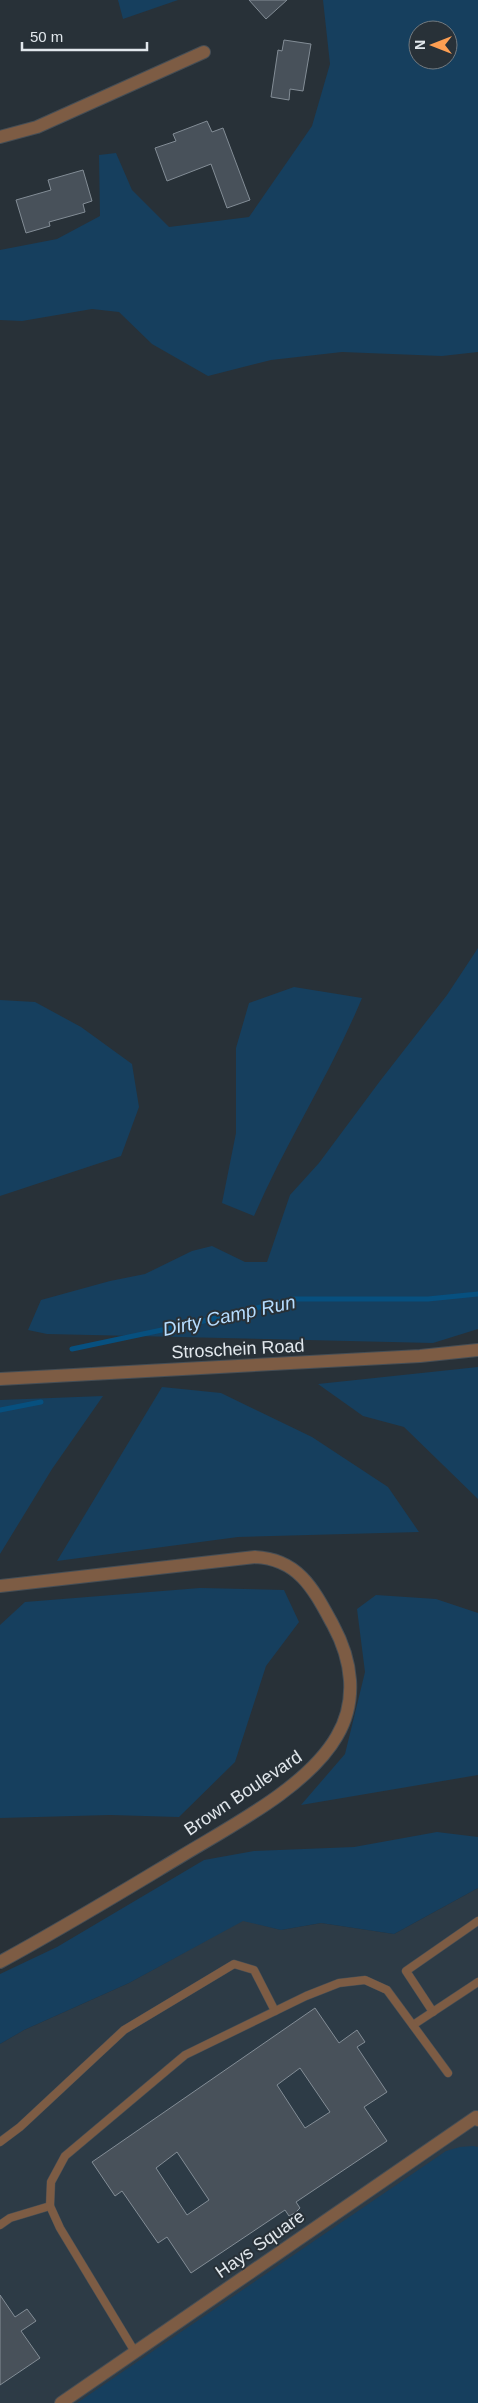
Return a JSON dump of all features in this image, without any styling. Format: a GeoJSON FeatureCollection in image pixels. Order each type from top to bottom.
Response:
{"type":"FeatureCollection","features":[{"type":"Feature","properties":{"kind":"street"},"geometry":{"type":"LineString","coordinates":[[0,137],[37,127],[204,52]]}},
{"type":"Feature","properties":{"kind":"street","name":"Stroschein Road"},"geometry":{"type":"LineString","coordinates":[[0,1379],[420,1356],[478,1350]]}},
{"type":"Feature","properties":{"kind":"street","name":"Brown Boulevard"},"geometry":{"type":"LineString","coordinates":[[0,1586],[255,1557],[273,1558],[288,1565],[318,1598],[340,1638],[350,1674],[350,1706],[337,1736],[319,1762],[248,1816],[63,1928],[0,1962]]}},
{"type":"Feature","properties":{"kind":"street","name":"Hays Square"},"geometry":{"type":"LineString","coordinates":[[61,2403],[476,2117],[478,2120]]}},
{"type":"Feature","properties":{"kind":"lane"},"geometry":{"type":"LineString","coordinates":[[433,2012],[406,1971],[478,1921]]}},
{"type":"Feature","properties":{"kind":"lane"},"geometry":{"type":"LineString","coordinates":[[0,2142],[20,2127],[124,2030],[234,1964],[254,1970],[275,2011]]}},
{"type":"Feature","properties":{"kind":"lane"},"geometry":{"type":"LineString","coordinates":[[135,2352],[60,2228],[50,2206],[51,2182],[65,2156],[185,2055],[275,2011],[339,1984],[365,1980],[387,1990],[448,2073]]}},
{"type":"Feature","properties":{"kind":"lane"},"geometry":{"type":"LineString","coordinates":[[414,2026],[478,1982]]}},
{"type":"Feature","properties":{"kind":"lane"},"geometry":{"type":"LineString","coordinates":[[0,2225],[10,2218],[50,2206]]}},
{"type":"Feature","properties":{"kind":"shaded area"},"geometry":{"type":"Polygon","coordinates":[[[118,0],[178,0],[123,19],[118,0]]]}},
{"type":"Feature","properties":{"kind":"shaded area"},"geometry":{"type":"Polygon","coordinates":[[[323,0],[478,0],[478,352],[442,356],[342,352],[271,360],[208,376],[152,344],[119,312],[92,309],[22,321],[0,320],[0,250],[57,239],[100,216],[99,155],[116,153],[132,190],[169,227],[249,217],[312,126],[330,64],[323,0]]]}},
{"type":"Feature","properties":{"kind":"shaded area"},"geometry":{"type":"Polygon","coordinates":[[[478,948],[478,1329],[433,1343],[47,1334],[28,1330],[41,1300],[110,1281],[145,1274],[192,1251],[212,1246],[245,1262],[267,1262],[290,1195],[319,1163],[447,995],[478,948]]]}},
{"type":"Feature","properties":{"kind":"shaded area"},"geometry":{"type":"Polygon","coordinates":[[[294,987],[362,998],[337,1053],[280,1161],[254,1216],[222,1203],[236,1133],[236,1048],[249,1003],[294,987]]]}},
{"type":"Feature","properties":{"kind":"shaded area"},"geometry":{"type":"Polygon","coordinates":[[[0,1000],[35,1002],[81,1027],[132,1064],[139,1107],[121,1156],[0,1196],[0,1000]]]}},
{"type":"Feature","properties":{"kind":"shaded area"},"geometry":{"type":"Polygon","coordinates":[[[478,1367],[478,1499],[404,1427],[363,1416],[318,1384],[478,1367]]]}},
{"type":"Feature","properties":{"kind":"shaded area"},"geometry":{"type":"Polygon","coordinates":[[[162,1387],[221,1393],[312,1437],[388,1487],[419,1532],[238,1537],[57,1561],[162,1387]]]}},
{"type":"Feature","properties":{"kind":"shaded area"},"geometry":{"type":"Polygon","coordinates":[[[103,1396],[52,1469],[0,1554],[0,1400],[103,1396]]]}},
{"type":"Feature","properties":{"kind":"shaded area"},"geometry":{"type":"Polygon","coordinates":[[[200,1588],[284,1590],[299,1622],[266,1666],[235,1762],[179,1817],[110,1815],[0,1818],[0,1625],[25,1602],[200,1588]]]}},
{"type":"Feature","properties":{"kind":"shaded area"},"geometry":{"type":"Polygon","coordinates":[[[376,1595],[436,1599],[478,1613],[478,1775],[301,1805],[345,1754],[365,1672],[357,1609],[376,1595]]]}},
{"type":"Feature","properties":{"kind":"shaded area"},"geometry":{"type":"Polygon","coordinates":[[[437,1832],[478,1837],[478,1888],[394,1934],[321,1923],[281,1930],[243,1921],[129,1983],[24,2030],[0,2044],[0,1974],[57,1947],[204,1860],[254,1851],[354,1847],[437,1832]]]}},
{"type":"Feature","properties":{"kind":"shaded area"},"geometry":{"type":"Polygon","coordinates":[[[478,1888],[478,2403],[0,2403],[0,2044],[24,2030],[129,1983],[243,1920],[281,1930],[321,1923],[394,1934],[478,1888]]]}},
{"type":"Feature","properties":{"kind":"shaded area"},"geometry":{"type":"Polygon","coordinates":[[[473,2146],[478,2147],[478,2403],[77,2403],[446,2151],[473,2146]]]}},
{"type":"Feature","properties":{"kind":"building"},"geometry":{"type":"Polygon","coordinates":[[[249,0],[287,0],[266,19],[249,0]]]}},
{"type":"Feature","properties":{"kind":"building"},"geometry":{"type":"Polygon","coordinates":[[[284,40],[311,44],[303,91],[290,89],[289,100],[271,97],[278,50],[282,51],[284,40]]]}},
{"type":"Feature","properties":{"kind":"building"},"geometry":{"type":"Polygon","coordinates":[[[207,121],[212,132],[223,128],[250,200],[227,208],[211,164],[167,181],[155,148],[176,141],[173,134],[207,121]]]}},
{"type":"Feature","properties":{"kind":"building"},"geometry":{"type":"Polygon","coordinates":[[[83,170],[92,201],[83,204],[85,212],[49,222],[50,226],[26,233],[16,200],[51,190],[48,180],[83,170]]]}},
{"type":"Feature","properties":{"kind":"building"},"geometry":{"type":"Polygon","coordinates":[[[315,2008],[339,2043],[357,2030],[365,2042],[357,2047],[387,2092],[364,2107],[387,2141],[296,2202],[300,2208],[295,2213],[289,2216],[285,2210],[191,2273],[167,2237],[158,2243],[122,2191],[115,2196],[92,2162],[315,2008]],[[300,2068],[277,2085],[305,2128],[330,2112],[300,2068]],[[177,2152],[156,2168],[187,2215],[209,2200],[177,2152]]]}},
{"type":"Feature","properties":{"kind":"building"},"geometry":{"type":"Polygon","coordinates":[[[0,2295],[15,2317],[27,2309],[36,2321],[21,2331],[40,2358],[0,2385],[0,2295]]]}},
{"type":"Feature","properties":{"kind":"waterway","name":"Dirty Camp Run"},"geometry":{"type":"LineString","coordinates":[[72,1349],[195,1323],[293,1299],[428,1299],[478,1294]]}},
{"type":"Feature","properties":{"kind":"waterway","name":"Dirty Camp Run"},"geometry":{"type":"LineString","coordinates":[[0,1410],[41,1402]]}}]}
